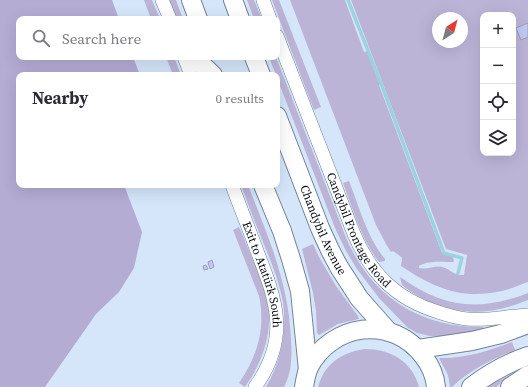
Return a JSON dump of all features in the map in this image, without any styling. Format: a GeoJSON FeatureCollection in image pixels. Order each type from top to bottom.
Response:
{"type":"FeatureCollection","features":[{"type":"Feature","properties":{"kind":"main road"},"geometry":{"type":"LineString","coordinates":[[191,0],[197,16]]}},
{"type":"Feature","properties":{"kind":"main road"},"geometry":{"type":"LineString","coordinates":[[233,0],[239,16]]}},
{"type":"Feature","properties":{"kind":"main road"},"geometry":{"type":"LineString","coordinates":[[197,60],[210,72]]}},
{"type":"Feature","properties":{"kind":"main road"},"geometry":{"type":"LineString","coordinates":[[214,60],[218,72]]}},
{"type":"Feature","properties":{"kind":"main road"},"geometry":{"type":"LineString","coordinates":[[255,60],[260,72]]}},
{"type":"Feature","properties":{"kind":"main road","name":"Chandybil Avenue"},"geometry":{"type":"LineString","coordinates":[[280,124],[330,250],[359,298],[390,332]]}},
{"type":"Feature","properties":{"kind":"main road"},"geometry":{"type":"LineString","coordinates":[[264,188],[282,230],[300,291],[308,370]]}},
{"type":"Feature","properties":{"kind":"main road"},"geometry":{"type":"LineString","coordinates":[[418,349],[472,341],[501,334],[528,324]]}},
{"type":"Feature","properties":{"kind":"main road"},"geometry":{"type":"LineString","coordinates":[[304,387],[308,370],[318,353],[333,340],[345,334],[370,329],[390,332],[405,339],[418,349],[429,364],[436,381],[436,387]]}},
{"type":"Feature","properties":{"kind":"main road"},"geometry":{"type":"LineString","coordinates":[[471,387],[507,364],[528,356]]}},
{"type":"Feature","properties":{"kind":"main road"},"geometry":{"type":"LineString","coordinates":[[510,387],[528,375]]}},
{"type":"Feature","properties":{"kind":"street"},"geometry":{"type":"LineString","coordinates":[[162,0],[169,16]]}},
{"type":"Feature","properties":{"kind":"street"},"geometry":{"type":"LineString","coordinates":[[263,0],[269,16]]}},
{"type":"Feature","properties":{"kind":"street","name":"Candybil Frontage Road"},"geometry":{"type":"LineString","coordinates":[[280,44],[354,234],[360,248],[377,274],[403,296],[419,306],[450,316],[467,319],[483,319],[528,315]]}},
{"type":"Feature","properties":{"kind":"street"},"geometry":{"type":"LineString","coordinates":[[185,60],[189,72]]}},
{"type":"Feature","properties":{"kind":"street","name":"Exit to Atatürk South"},"geometry":{"type":"LineString","coordinates":[[233,188],[274,296],[277,320],[277,331],[271,358],[256,387]]}},
{"type":"Feature","properties":{"kind":"shaded area"},"geometry":{"type":"Polygon","coordinates":[[[0,0],[112,0],[118,16],[16,16],[16,60],[134,60],[139,72],[16,72],[16,188],[125,188],[142,232],[134,268],[119,292],[96,314],[45,387],[0,387],[0,0]]]}},
{"type":"Feature","properties":{"kind":"shaded area"},"geometry":{"type":"Polygon","coordinates":[[[144,0],[152,0],[159,16],[150,16],[144,0]]]}},
{"type":"Feature","properties":{"kind":"shaded area"},"geometry":{"type":"Polygon","coordinates":[[[169,0],[176,0],[182,16],[175,16],[169,0]]]}},
{"type":"Feature","properties":{"kind":"shaded area"},"geometry":{"type":"Polygon","coordinates":[[[247,0],[254,0],[261,16],[253,16],[247,0]]]}},
{"type":"Feature","properties":{"kind":"shaded area"},"geometry":{"type":"Polygon","coordinates":[[[272,0],[279,0],[321,107],[314,110],[280,21],[280,16],[278,16],[272,0]]]}},
{"type":"Feature","properties":{"kind":"shaded area"},"geometry":{"type":"Polygon","coordinates":[[[290,0],[345,0],[364,52],[369,51],[382,84],[379,85],[442,253],[453,257],[453,262],[427,263],[419,266],[419,268],[439,267],[445,268],[460,275],[464,275],[467,255],[446,249],[351,0],[528,0],[528,282],[505,290],[487,293],[461,293],[448,290],[413,274],[401,266],[402,258],[393,251],[391,252],[376,225],[290,0]]]}},
{"type":"Feature","properties":{"kind":"shaded area"},"geometry":{"type":"Polygon","coordinates":[[[167,60],[175,60],[180,72],[172,72],[167,60]]]}},
{"type":"Feature","properties":{"kind":"shaded area"},"geometry":{"type":"Polygon","coordinates":[[[270,60],[277,60],[351,249],[364,270],[376,285],[407,309],[424,317],[443,323],[483,327],[484,329],[451,336],[430,336],[417,333],[407,327],[379,298],[357,269],[335,228],[280,86],[280,72],[275,72],[270,60]]]}},
{"type":"Feature","properties":{"kind":"shaded area"},"geometry":{"type":"Polygon","coordinates":[[[349,181],[368,232],[385,261],[379,262],[363,235],[343,183],[349,181]]]}},
{"type":"Feature","properties":{"kind":"shaded area"},"geometry":{"type":"Polygon","coordinates":[[[242,188],[249,188],[270,242],[282,280],[289,319],[291,346],[289,376],[284,387],[266,387],[276,367],[282,346],[284,313],[279,286],[269,256],[242,188]]]}},
{"type":"Feature","properties":{"kind":"shaded area"},"geometry":{"type":"Polygon","coordinates":[[[239,227],[264,287],[269,311],[268,334],[262,356],[245,387],[239,383],[251,363],[258,342],[261,308],[259,296],[233,230],[239,227]]]}},
{"type":"Feature","properties":{"kind":"shaded area"},"geometry":{"type":"Polygon","coordinates":[[[313,244],[336,286],[359,319],[338,324],[319,335],[317,333],[313,293],[302,249],[313,244]]]}},
{"type":"Feature","properties":{"kind":"shaded area"},"geometry":{"type":"Polygon","coordinates":[[[400,277],[432,295],[447,301],[462,304],[493,303],[528,293],[528,300],[509,307],[489,311],[478,312],[454,310],[432,303],[411,292],[402,285],[400,277]]]}},
{"type":"Feature","properties":{"kind":"shaded area"},"geometry":{"type":"Polygon","coordinates":[[[512,342],[515,350],[498,357],[466,375],[450,387],[448,375],[439,358],[476,354],[512,342]]]}},
{"type":"Feature","properties":{"kind":"shaded area"},"geometry":{"type":"Polygon","coordinates":[[[365,349],[383,351],[399,358],[411,370],[419,387],[318,387],[325,372],[335,360],[349,353],[365,349]]]}},
{"type":"Feature","properties":{"kind":"shaded area"},"geometry":{"type":"Polygon","coordinates":[[[512,374],[496,387],[487,387],[498,381],[512,374]]]}},
{"type":"Feature","properties":{"kind":"building"},"geometry":{"type":"Polygon","coordinates":[[[528,23],[528,37],[521,40],[516,28],[528,23]]]}},
{"type":"Feature","properties":{"kind":"building"},"geometry":{"type":"Polygon","coordinates":[[[212,260],[214,267],[210,269],[208,262],[212,260]]]}},
{"type":"Feature","properties":{"kind":"building"},"geometry":{"type":"Polygon","coordinates":[[[206,265],[208,269],[204,270],[203,266],[206,265]]]}},
{"type":"Feature","properties":{"kind":"waterway"},"geometry":{"type":"LineString","coordinates":[[348,0],[382,86],[444,253],[462,258],[458,273]]}}]}
